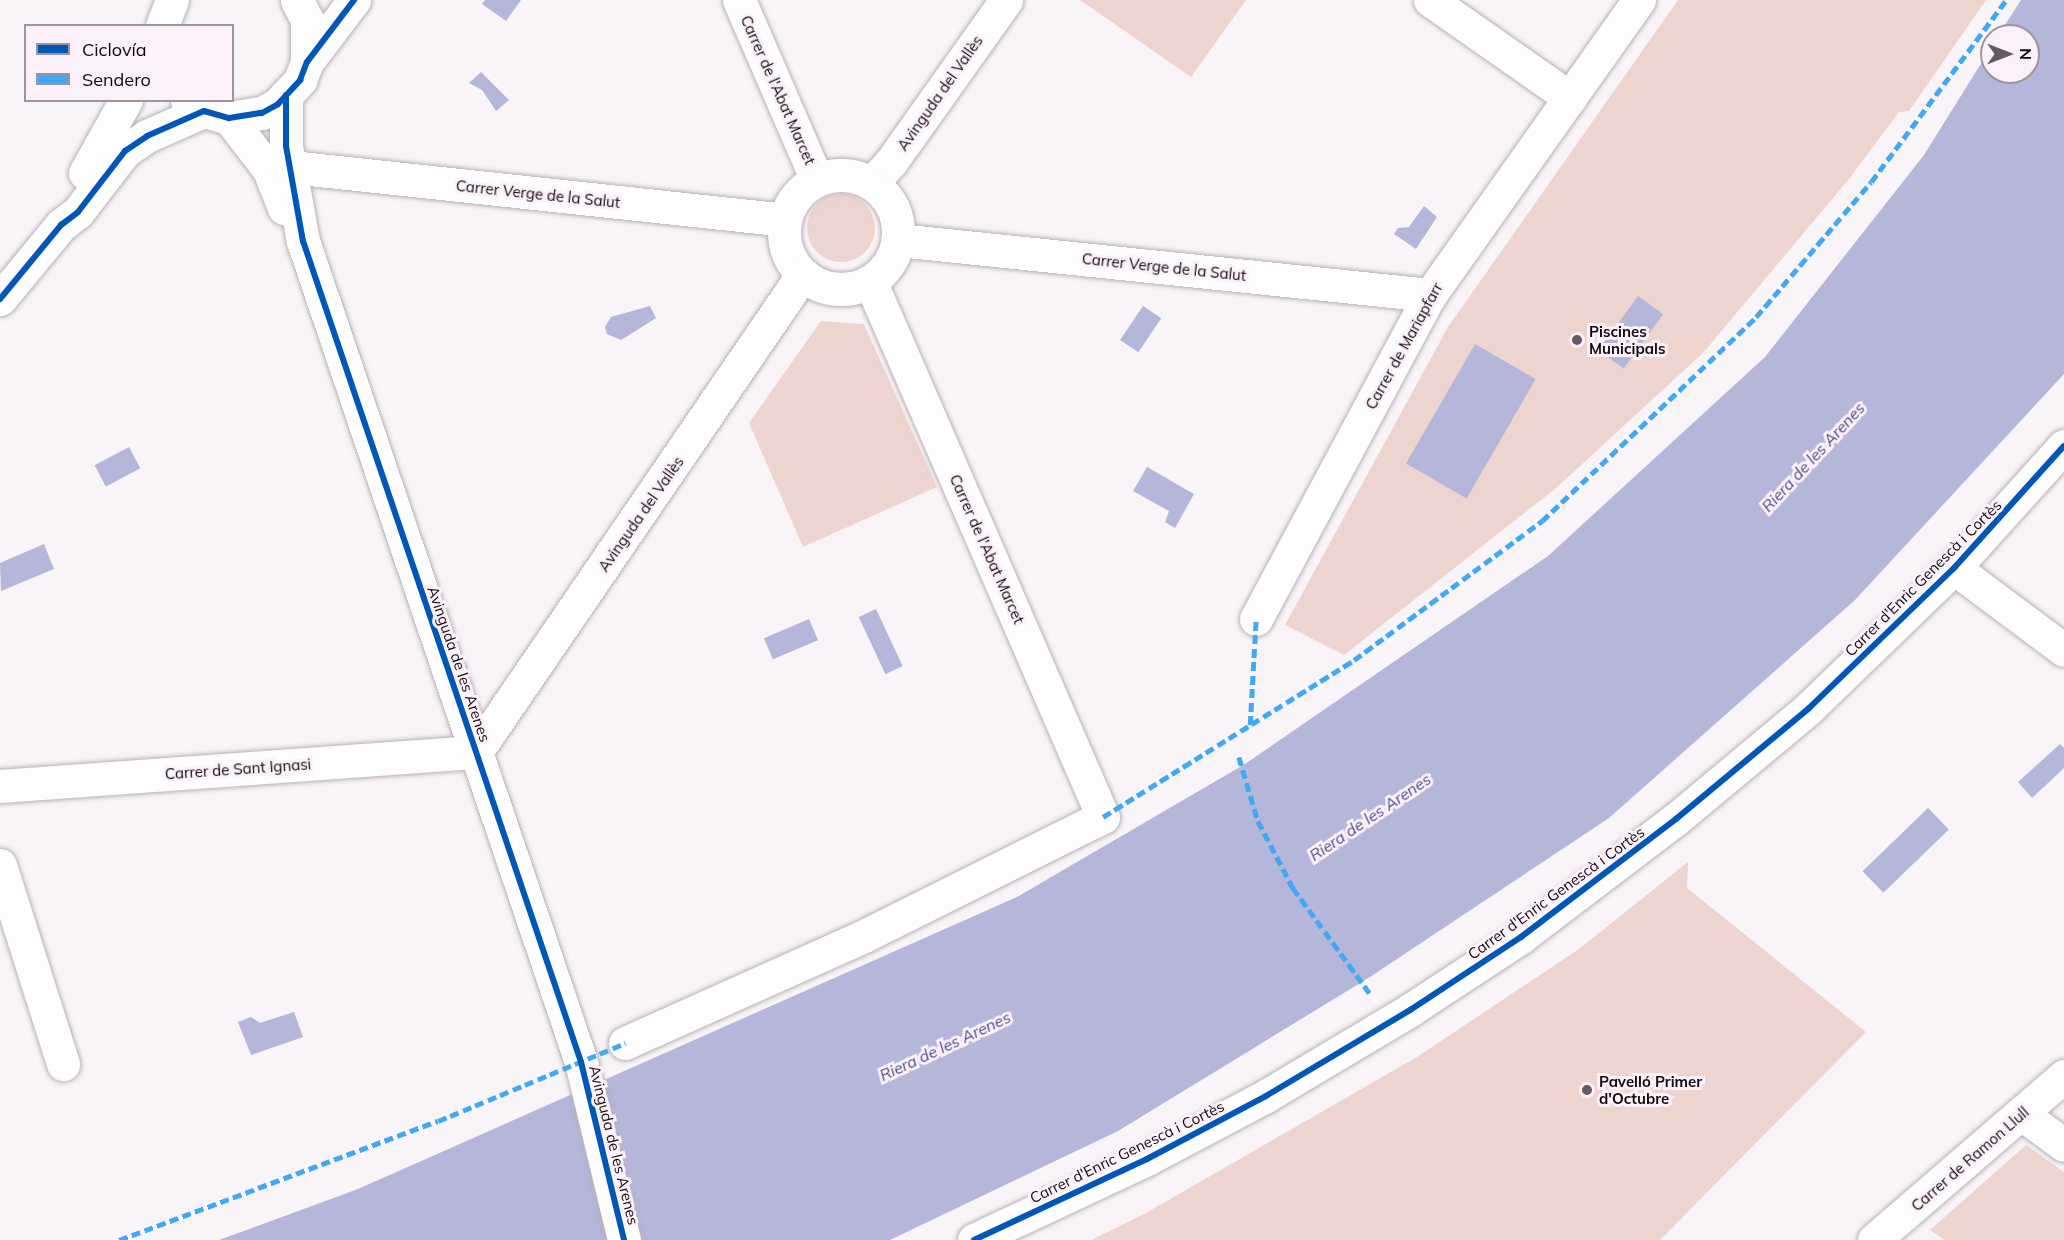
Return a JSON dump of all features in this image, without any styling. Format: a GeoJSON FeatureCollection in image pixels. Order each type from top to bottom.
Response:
{"type":"FeatureCollection","features":[{"type":"Feature","properties":{"kind":"street"},"geometry":{"type":"LineString","coordinates":[[163,24],[172,0]]}},
{"type":"Feature","properties":{"kind":"street"},"geometry":{"type":"LineString","coordinates":[[0,299],[61,225],[78,212],[124,151],[147,136],[207,110],[262,113],[286,95],[300,80],[306,62],[307,20],[297,0]]}},
{"type":"Feature","properties":{"kind":"street"},"geometry":{"type":"LineString","coordinates":[[306,62],[354,0]]}},
{"type":"Feature","properties":{"kind":"street","name":"Carrer de l'Abat Marcet"},"geometry":{"type":"LineString","coordinates":[[739,0],[818,180]]}},
{"type":"Feature","properties":{"kind":"street","name":"Avinguda del Vallès"},"geometry":{"type":"LineString","coordinates":[[872,183],[891,162],[1006,0]]}},
{"type":"Feature","properties":{"kind":"street"},"geometry":{"type":"LineString","coordinates":[[1430,0],[1570,98]]}},
{"type":"Feature","properties":{"kind":"street","name":"Carrer de Mariapfarr"},"geometry":{"type":"LineString","coordinates":[[1256,619],[1430,295],[1639,0]]}},
{"type":"Feature","properties":{"kind":"street","name":"Avinguda de les Arenes"},"geometry":{"type":"LineString","coordinates":[[286,95],[284,120],[303,241],[581,1062],[624,1240]]}},
{"type":"Feature","properties":{"kind":"street"},"geometry":{"type":"LineString","coordinates":[[61,225],[62,208],[125,102]]}},
{"type":"Feature","properties":{"kind":"street","name":"Avinguda de les Arenes"},"geometry":{"type":"LineString","coordinates":[[207,110],[269,170],[281,203],[303,241]]}},
{"type":"Feature","properties":{"kind":"street","name":"Carrer Verge de la Salut"},"geometry":{"type":"LineString","coordinates":[[291,167],[786,220]]}},
{"type":"Feature","properties":{"kind":"street"},"geometry":{"type":"LineString","coordinates":[[836,175],[872,183],[893,207],[898,240],[884,270],[870,281],[843,289],[828,288],[803,274],[791,259],[785,240],[786,220],[797,197],[818,180],[836,175]]}},
{"type":"Feature","properties":{"kind":"street","name":"Carrer Verge de la Salut"},"geometry":{"type":"LineString","coordinates":[[898,240],[1430,295]]}},
{"type":"Feature","properties":{"kind":"street","name":"Avinguda del Vallès"},"geometry":{"type":"LineString","coordinates":[[476,752],[803,274]]}},
{"type":"Feature","properties":{"kind":"street","name":"Carrer de l'Abat Marcet"},"geometry":{"type":"LineString","coordinates":[[625,1043],[864,936],[1103,816],[870,281]]}},
{"type":"Feature","properties":{"kind":"street","name":"Carrer d'Enric Genescà i Cortès"},"geometry":{"type":"LineString","coordinates":[[975,1240],[1147,1159],[1266,1096],[1410,1010],[1521,937],[1676,819],[1809,708],[1954,568],[2064,446]]}},
{"type":"Feature","properties":{"kind":"street"},"geometry":{"type":"LineString","coordinates":[[1954,568],[2064,650]]}},
{"type":"Feature","properties":{"kind":"street","name":"Carrer de Sant Ignasi"},"geometry":{"type":"LineString","coordinates":[[0,786],[476,752]]}},
{"type":"Feature","properties":{"kind":"street"},"geometry":{"type":"LineString","coordinates":[[0,865],[63,1064]]}},
{"type":"Feature","properties":{"kind":"street","name":"Carrer de Ramon Llull"},"geometry":{"type":"LineString","coordinates":[[1874,1240],[2064,1076]]}},
{"type":"Feature","properties":{"kind":"street"},"geometry":{"type":"LineString","coordinates":[[2022,1114],[2064,1144]]}},
{"type":"Feature","properties":{"kind":"shaded area"},"geometry":{"type":"Polygon","coordinates":[[[1080,0],[1246,0],[1191,77],[1080,0]]]}},
{"type":"Feature","properties":{"kind":"shaded area","name":"Piscines Municipals"},"geometry":{"type":"Polygon","coordinates":[[[1678,0],[1986,0],[1909,111],[1899,112],[1849,179],[1703,353],[1555,489],[1344,655],[1285,625],[1448,327],[1678,0]]]}},
{"type":"Feature","properties":{"kind":"shaded area"},"geometry":{"type":"Polygon","coordinates":[[[848,194],[860,200],[869,209],[875,221],[873,241],[865,252],[848,262],[834,262],[817,252],[809,241],[807,221],[817,204],[828,196],[848,194]]]}},
{"type":"Feature","properties":{"kind":"shaded area"},"geometry":{"type":"Polygon","coordinates":[[[821,321],[864,324],[937,487],[803,547],[749,423],[821,321]]]}},
{"type":"Feature","properties":{"kind":"shaded area"},"geometry":{"type":"Polygon","coordinates":[[[1688,862],[1687,888],[1866,1032],[1660,1240],[1091,1240],[1144,1214],[1417,1057],[1579,949],[1688,862]]]}},
{"type":"Feature","properties":{"kind":"shaded area"},"geometry":{"type":"Polygon","coordinates":[[[2026,1145],[2064,1172],[2064,1240],[1945,1240],[1930,1230],[2026,1145]]]}},
{"type":"Feature","properties":{"kind":"water"},"geometry":{"type":"Polygon","coordinates":[[[485,0],[521,0],[506,21],[482,4],[485,0]]]}},
{"type":"Feature","properties":{"kind":"water","name":"Riera de les Arenes"},"geometry":{"type":"Polygon","coordinates":[[[2021,0],[2064,0],[2064,374],[1855,600],[1609,818],[1370,977],[1118,1131],[890,1240],[219,1240],[358,1189],[1017,897],[1245,764],[1548,556],[1765,357],[1924,155],[1980,65],[1980,84],[2040,84],[2040,24],[2006,24],[2021,0]]]}},
{"type":"Feature","properties":{"kind":"water"},"geometry":{"type":"Polygon","coordinates":[[[481,72],[509,100],[496,111],[482,90],[469,83],[481,72]]]}},
{"type":"Feature","properties":{"kind":"water"},"geometry":{"type":"Polygon","coordinates":[[[1424,206],[1437,217],[1416,249],[1394,234],[1398,228],[1409,227],[1424,206]]]}},
{"type":"Feature","properties":{"kind":"water"},"geometry":{"type":"Polygon","coordinates":[[[1638,296],[1663,314],[1624,368],[1599,350],[1638,296]]]}},
{"type":"Feature","properties":{"kind":"water"},"geometry":{"type":"Polygon","coordinates":[[[650,306],[656,318],[621,340],[607,334],[605,327],[611,317],[650,306]]]}},
{"type":"Feature","properties":{"kind":"water"},"geometry":{"type":"Polygon","coordinates":[[[1143,306],[1161,318],[1138,352],[1120,340],[1143,306]]]}},
{"type":"Feature","properties":{"kind":"water"},"geometry":{"type":"Polygon","coordinates":[[[1475,344],[1536,379],[1467,499],[1406,464],[1475,344]]]}},
{"type":"Feature","properties":{"kind":"water"},"geometry":{"type":"Polygon","coordinates":[[[129,447],[140,468],[106,487],[95,465],[129,447]]]}},
{"type":"Feature","properties":{"kind":"water"},"geometry":{"type":"Polygon","coordinates":[[[1147,467],[1194,494],[1175,528],[1165,522],[1169,511],[1133,491],[1147,467]]]}},
{"type":"Feature","properties":{"kind":"water"},"geometry":{"type":"Polygon","coordinates":[[[44,544],[54,569],[1,591],[0,563],[44,544]]]}},
{"type":"Feature","properties":{"kind":"water"},"geometry":{"type":"Polygon","coordinates":[[[876,609],[903,666],[885,674],[859,617],[876,609]]]}},
{"type":"Feature","properties":{"kind":"water"},"geometry":{"type":"Polygon","coordinates":[[[809,619],[818,640],[773,659],[764,638],[809,619]]]}},
{"type":"Feature","properties":{"kind":"water"},"geometry":{"type":"Polygon","coordinates":[[[2060,744],[2064,748],[2064,768],[2032,798],[2018,782],[2060,744]]]}},
{"type":"Feature","properties":{"kind":"water"},"geometry":{"type":"Polygon","coordinates":[[[1928,808],[1949,830],[1883,893],[1863,871],[1928,808]]]}},
{"type":"Feature","properties":{"kind":"water"},"geometry":{"type":"Polygon","coordinates":[[[294,1012],[303,1037],[251,1055],[238,1022],[251,1017],[260,1023],[294,1012]]]}},
{"type":"Feature","properties":{"kind":"marked path"},"geometry":{"type":"LineString","coordinates":[[1103,817],[1354,660],[1542,521],[1756,317],[1871,182],[2006,0]]}},
{"type":"Feature","properties":{"kind":"marked path"},"geometry":{"type":"LineString","coordinates":[[1250,725],[1256,619]]}},
{"type":"Feature","properties":{"kind":"marked path"},"geometry":{"type":"LineString","coordinates":[[1239,757],[1258,821],[1293,888],[1371,995]]}},
{"type":"Feature","properties":{"kind":"marked path"},"geometry":{"type":"LineString","coordinates":[[119,1240],[438,1121],[625,1043]]}},
{"type":"Feature","properties":{"kind":"cycle path"},"geometry":{"type":"LineString","coordinates":[[0,299],[61,225],[78,212],[125,151],[147,136],[204,111],[229,118],[262,113],[278,104],[300,80],[307,62],[354,0]]}},
{"type":"Feature","properties":{"kind":"cycle path"},"geometry":{"type":"LineString","coordinates":[[286,95],[286,146],[303,241],[581,1062],[624,1240]]}},
{"type":"Feature","properties":{"kind":"cycle path"},"geometry":{"type":"LineString","coordinates":[[974,1240],[1147,1159],[1266,1096],[1410,1010],[1521,937],[1676,819],[1809,708],[1954,568],[2064,446]]}},
{"type":"Feature","properties":{"kind":"place","name":"Piscines Municipals"},"geometry":{"type":"Point","coordinates":[1577,340]}},
{"type":"Feature","properties":{"kind":"place","name":"Pavelló Primer d'Octubre"},"geometry":{"type":"Point","coordinates":[1587,1090]}}]}
